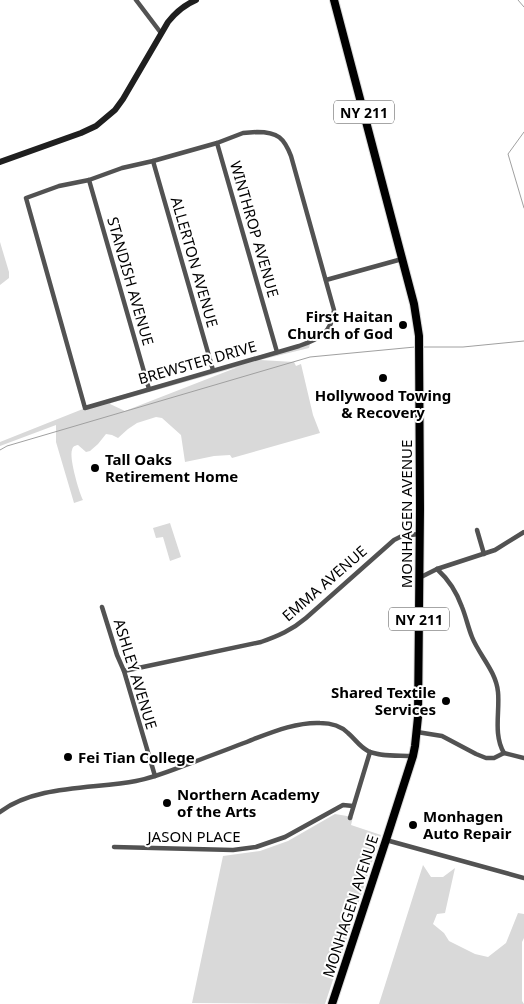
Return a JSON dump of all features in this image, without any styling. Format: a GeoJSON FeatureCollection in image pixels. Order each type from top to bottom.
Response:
{"type":"FeatureCollection","features":[{"type":"Feature","properties":{"kind":"main road","name":"MONHAGEN AVENUE"},"geometry":{"type":"LineString","coordinates":[[332,1004],[413,756],[418,717],[420,578],[419,336],[414,304],[334,0]]}},
{"type":"Feature","properties":{"kind":"street"},"geometry":{"type":"LineString","coordinates":[[136,0],[161,33]]}},
{"type":"Feature","properties":{"kind":"street"},"geometry":{"type":"LineString","coordinates":[[0,162],[96,126],[115,110],[124,99],[161,33],[174,15],[184,6],[196,0]]}},
{"type":"Feature","properties":{"kind":"street","name":"BREWSTER DRIVE"},"geometry":{"type":"LineString","coordinates":[[257,132],[274,134],[282,138],[291,156],[326,280],[334,310],[333,319],[327,330],[311,342],[85,408],[26,198],[59,186],[89,180],[122,168],[217,143],[243,134],[257,132]]}},
{"type":"Feature","properties":{"kind":"street","name":"WINTHROP AVENUE"},"geometry":{"type":"LineString","coordinates":[[217,143],[277,352]]}},
{"type":"Feature","properties":{"kind":"street","name":"ALLERTON AVENUE"},"geometry":{"type":"LineString","coordinates":[[153,161],[213,370]]}},
{"type":"Feature","properties":{"kind":"street","name":"STANDISH AVENUE"},"geometry":{"type":"LineString","coordinates":[[89,180],[149,390]]}},
{"type":"Feature","properties":{"kind":"street"},"geometry":{"type":"LineString","coordinates":[[326,280],[402,259]]}},
{"type":"Feature","properties":{"kind":"street"},"geometry":{"type":"LineString","coordinates":[[477,530],[484,554]]}},
{"type":"Feature","properties":{"kind":"street"},"geometry":{"type":"LineString","coordinates":[[420,578],[437,569],[495,550],[524,532]]}},
{"type":"Feature","properties":{"kind":"street","name":"EMMA AVENUE"},"geometry":{"type":"LineString","coordinates":[[124,672],[261,642],[280,636],[295,628],[394,540],[402,536],[420,534]]}},
{"type":"Feature","properties":{"kind":"street"},"geometry":{"type":"LineString","coordinates":[[437,569],[447,578],[462,607],[472,636],[496,680],[498,726],[501,747],[504,753]]}},
{"type":"Feature","properties":{"kind":"street","name":"ASHLEY AVENUE"},"geometry":{"type":"LineString","coordinates":[[102,607],[124,672],[155,776]]}},
{"type":"Feature","properties":{"kind":"street"},"geometry":{"type":"LineString","coordinates":[[0,812],[26,799],[57,791],[126,782],[155,776],[265,735],[308,723],[325,723],[337,726],[348,732],[358,745],[370,752],[385,755],[413,756]]}},
{"type":"Feature","properties":{"kind":"street"},"geometry":{"type":"LineString","coordinates":[[417,732],[442,736],[486,758],[494,758],[504,753],[524,758]]}},
{"type":"Feature","properties":{"kind":"street"},"geometry":{"type":"LineString","coordinates":[[350,818],[370,752]]}},
{"type":"Feature","properties":{"kind":"street","name":"JASON PLACE"},"geometry":{"type":"LineString","coordinates":[[114,847],[247,849],[286,837],[343,805],[353,806]]}},
{"type":"Feature","properties":{"kind":"street"},"geometry":{"type":"LineString","coordinates":[[386,840],[524,878]]}},
{"type":"Feature","properties":{"kind":"shaded area"},"geometry":{"type":"Polygon","coordinates":[[[0,242],[9,278],[0,285],[0,242]]]}},
{"type":"Feature","properties":{"kind":"shaded area"},"geometry":{"type":"Polygon","coordinates":[[[310,344],[309,348],[260,360],[294,362],[296,366],[301,364],[313,415],[320,433],[232,458],[230,455],[214,456],[185,462],[181,435],[162,418],[156,417],[137,423],[118,438],[106,434],[90,451],[86,452],[78,445],[73,447],[71,454],[73,467],[83,500],[74,503],[56,442],[56,425],[0,446],[0,442],[108,399],[257,356],[310,344]],[[238,367],[110,404],[125,411],[238,367]]]}},
{"type":"Feature","properties":{"kind":"shaded area"},"geometry":{"type":"Polygon","coordinates":[[[170,523],[181,557],[170,561],[163,537],[156,538],[153,528],[170,523]]]}},
{"type":"Feature","properties":{"kind":"shaded area"},"geometry":{"type":"Polygon","coordinates":[[[335,814],[353,817],[351,825],[381,835],[325,1004],[192,1003],[223,856],[260,851],[288,841],[335,814]]]}},
{"type":"Feature","properties":{"kind":"shaded area"},"geometry":{"type":"Polygon","coordinates":[[[423,865],[431,877],[443,877],[455,868],[445,913],[437,914],[433,924],[444,933],[449,941],[475,954],[488,957],[506,943],[518,913],[524,914],[522,1001],[524,1004],[379,1004],[423,865]]]}},
{"type":"Feature","properties":{"kind":"waterway"},"geometry":{"type":"LineString","coordinates":[[518,0],[524,7]]}},
{"type":"Feature","properties":{"kind":"waterway"},"geometry":{"type":"LineString","coordinates":[[524,132],[508,154],[524,208]]}},
{"type":"Feature","properties":{"kind":"waterway"},"geometry":{"type":"LineString","coordinates":[[424,347],[463,347],[524,341]]}},
{"type":"Feature","properties":{"kind":"waterway"},"geometry":{"type":"LineString","coordinates":[[0,450],[7,446],[310,357],[415,347]]}},
{"type":"Feature","properties":{"kind":"place","name":"First Haitan Church of God"},"geometry":{"type":"Point","coordinates":[403,325]}},
{"type":"Feature","properties":{"kind":"place","name":"Hollywood Towing & Recovery"},"geometry":{"type":"Point","coordinates":[383,378]}},
{"type":"Feature","properties":{"kind":"place","name":"Tall Oaks Retirement Home"},"geometry":{"type":"Point","coordinates":[95,468]}},
{"type":"Feature","properties":{"kind":"place","name":"Shared Textile Services"},"geometry":{"type":"Point","coordinates":[446,701]}},
{"type":"Feature","properties":{"kind":"place","name":"Fei Tian College"},"geometry":{"type":"Point","coordinates":[68,757]}},
{"type":"Feature","properties":{"kind":"place","name":"Northern Academy of the Arts"},"geometry":{"type":"Point","coordinates":[167,803]}},
{"type":"Feature","properties":{"kind":"place","name":"Monhagen Auto Repair"},"geometry":{"type":"Point","coordinates":[413,825]}}]}
